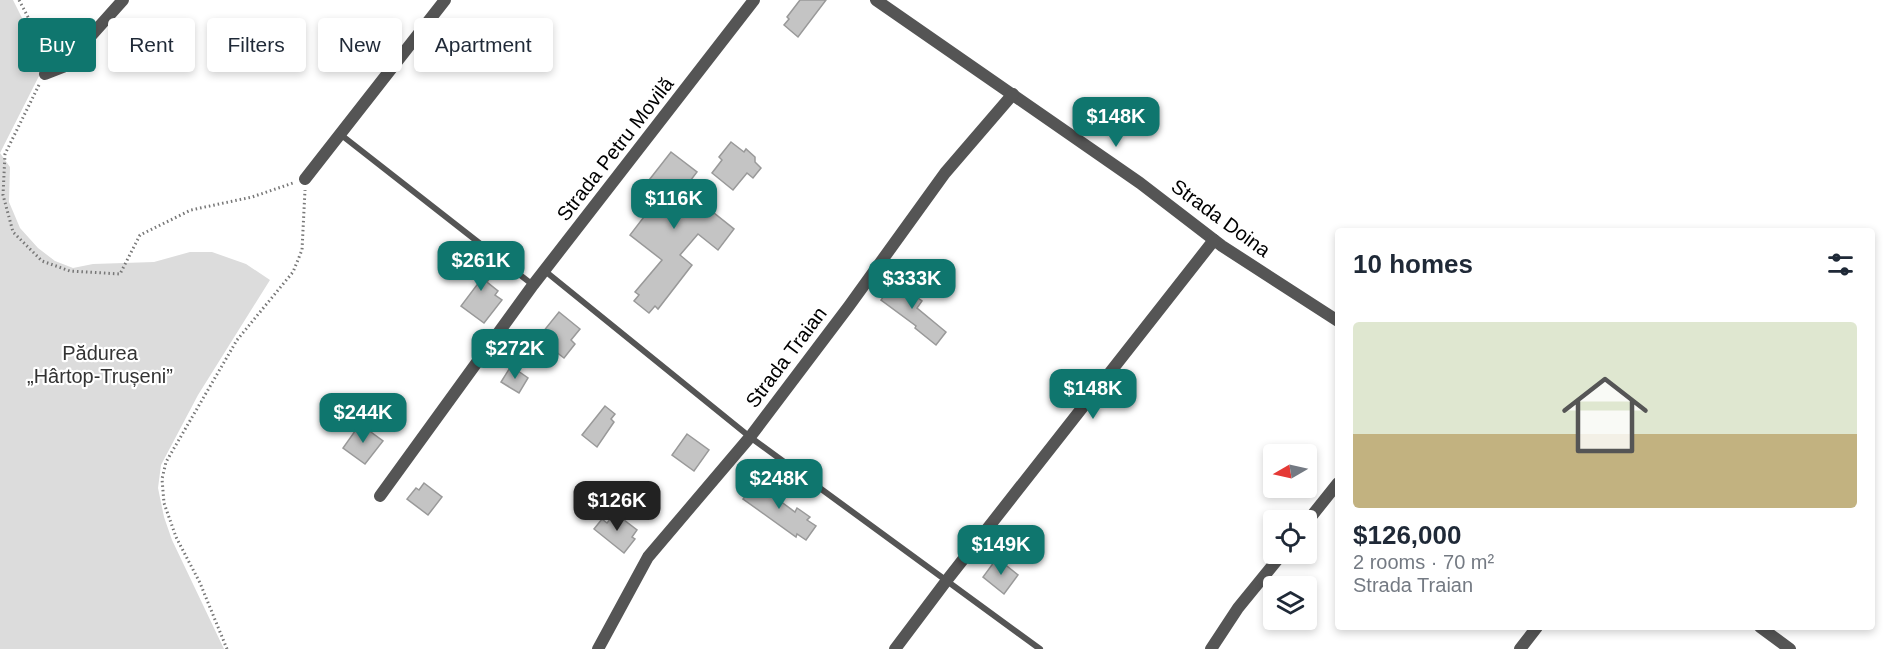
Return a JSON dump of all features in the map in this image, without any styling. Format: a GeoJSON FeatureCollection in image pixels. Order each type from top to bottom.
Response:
{"type":"FeatureCollection","features":[{"type":"Feature","properties":{"kind":"street"},"geometry":{"type":"LineString","coordinates":[[45,74],[63,67],[123,0]]}},
{"type":"Feature","properties":{"kind":"street"},"geometry":{"type":"LineString","coordinates":[[305,179],[445,0]]}},
{"type":"Feature","properties":{"kind":"street","name":"Strada Petru Movilă"},"geometry":{"type":"LineString","coordinates":[[380,496],[533,285],[754,0]]}},
{"type":"Feature","properties":{"kind":"street","name":"Strada Doina"},"geometry":{"type":"LineString","coordinates":[[876,0],[1140,183],[1214,240],[1335,319]]}},
{"type":"Feature","properties":{"kind":"street","name":"Strada Traian"},"geometry":{"type":"LineString","coordinates":[[598,649],[648,558],[750,437],[849,306],[945,173],[1013,94]]}},
{"type":"Feature","properties":{"kind":"street"},"geometry":{"type":"LineString","coordinates":[[895,649],[1214,240]]}},
{"type":"Feature","properties":{"kind":"street"},"geometry":{"type":"LineString","coordinates":[[1316,510],[1335,487]]}},
{"type":"Feature","properties":{"kind":"street"},"geometry":{"type":"LineString","coordinates":[[1211,649],[1238,608],[1274,564]]}},
{"type":"Feature","properties":{"kind":"street"},"geometry":{"type":"LineString","coordinates":[[1520,649],[1535,630]]}},
{"type":"Feature","properties":{"kind":"street"},"geometry":{"type":"LineString","coordinates":[[1764,630],[1790,649]]}},
{"type":"Feature","properties":{"kind":"lane"},"geometry":{"type":"LineString","coordinates":[[339,133],[533,285]]}},
{"type":"Feature","properties":{"kind":"lane"},"geometry":{"type":"LineString","coordinates":[[545,272],[750,437],[1040,649]]}},
{"type":"Feature","properties":{"kind":"path"},"geometry":{"type":"LineString","coordinates":[[20,0],[38,36],[45,74],[5,154],[3,195],[13,232],[42,261],[70,271],[120,274],[140,235],[191,210],[252,197],[305,179],[302,250],[293,272],[237,340],[166,462],[162,479],[164,503],[176,537],[200,583],[227,649]]}},
{"type":"Feature","properties":{"kind":"green space"},"geometry":{"type":"Polygon","coordinates":[[[0,0],[13,0],[22,18],[18,18],[18,72],[39,72],[39,76],[0,153],[0,0]]]}},
{"type":"Feature","properties":{"kind":"green space","name":"Pădurea „Hârtop-Trușeni”"},"geometry":{"type":"Polygon","coordinates":[[[0,153],[10,167],[9,202],[20,228],[38,248],[55,261],[73,268],[93,264],[154,262],[190,252],[212,252],[246,264],[270,280],[198,395],[161,465],[158,488],[172,540],[224,649],[0,649],[0,153]]]}},
{"type":"Feature","properties":{"kind":"building"},"geometry":{"type":"Polygon","coordinates":[[[800,0],[826,0],[798,37],[784,25],[800,0]]]}},
{"type":"Feature","properties":{"kind":"building"},"geometry":{"type":"Polygon","coordinates":[[[731,142],[744,152],[746,149],[755,157],[755,162],[761,168],[753,178],[747,173],[733,190],[712,173],[722,160],[719,157],[731,142]]]}},
{"type":"Feature","properties":{"kind":"building"},"geometry":{"type":"Polygon","coordinates":[[[671,152],[697,172],[684,189],[734,229],[718,250],[698,234],[680,255],[692,265],[658,309],[655,306],[649,313],[634,301],[639,295],[635,292],[662,260],[630,235],[660,196],[646,184],[671,152]]]}},
{"type":"Feature","properties":{"kind":"building"},"geometry":{"type":"Polygon","coordinates":[[[474,256],[495,271],[487,282],[498,291],[495,295],[502,300],[484,323],[461,306],[480,281],[465,269],[474,256]]]}},
{"type":"Feature","properties":{"kind":"building"},"geometry":{"type":"Polygon","coordinates":[[[899,275],[911,284],[907,290],[922,301],[917,308],[946,332],[936,345],[915,328],[916,326],[881,300],[899,275]]]}},
{"type":"Feature","properties":{"kind":"building"},"geometry":{"type":"Polygon","coordinates":[[[559,312],[580,329],[571,340],[575,344],[564,358],[538,338],[559,312]]]}},
{"type":"Feature","properties":{"kind":"building"},"geometry":{"type":"Polygon","coordinates":[[[511,366],[528,378],[519,393],[501,382],[511,366]]]}},
{"type":"Feature","properties":{"kind":"building"},"geometry":{"type":"Polygon","coordinates":[[[605,406],[615,414],[611,419],[614,422],[597,447],[582,435],[605,406]]]}},
{"type":"Feature","properties":{"kind":"building"},"geometry":{"type":"Polygon","coordinates":[[[360,424],[383,441],[365,464],[343,448],[360,424]]]}},
{"type":"Feature","properties":{"kind":"building"},"geometry":{"type":"Polygon","coordinates":[[[687,434],[709,450],[694,471],[672,455],[687,434]]]}},
{"type":"Feature","properties":{"kind":"building"},"geometry":{"type":"Polygon","coordinates":[[[759,477],[776,489],[772,495],[795,512],[797,508],[810,517],[807,520],[816,526],[806,540],[797,534],[796,537],[743,499],[759,477]]]}},
{"type":"Feature","properties":{"kind":"building"},"geometry":{"type":"Polygon","coordinates":[[[424,483],[442,497],[428,515],[407,499],[416,488],[419,490],[424,483]]]}},
{"type":"Feature","properties":{"kind":"building"},"geometry":{"type":"Polygon","coordinates":[[[615,513],[637,530],[632,537],[635,539],[624,553],[594,529],[602,519],[607,523],[615,513]]]}},
{"type":"Feature","properties":{"kind":"building"},"geometry":{"type":"Polygon","coordinates":[[[997,558],[1018,575],[1004,594],[983,577],[997,558]]]}}]}
